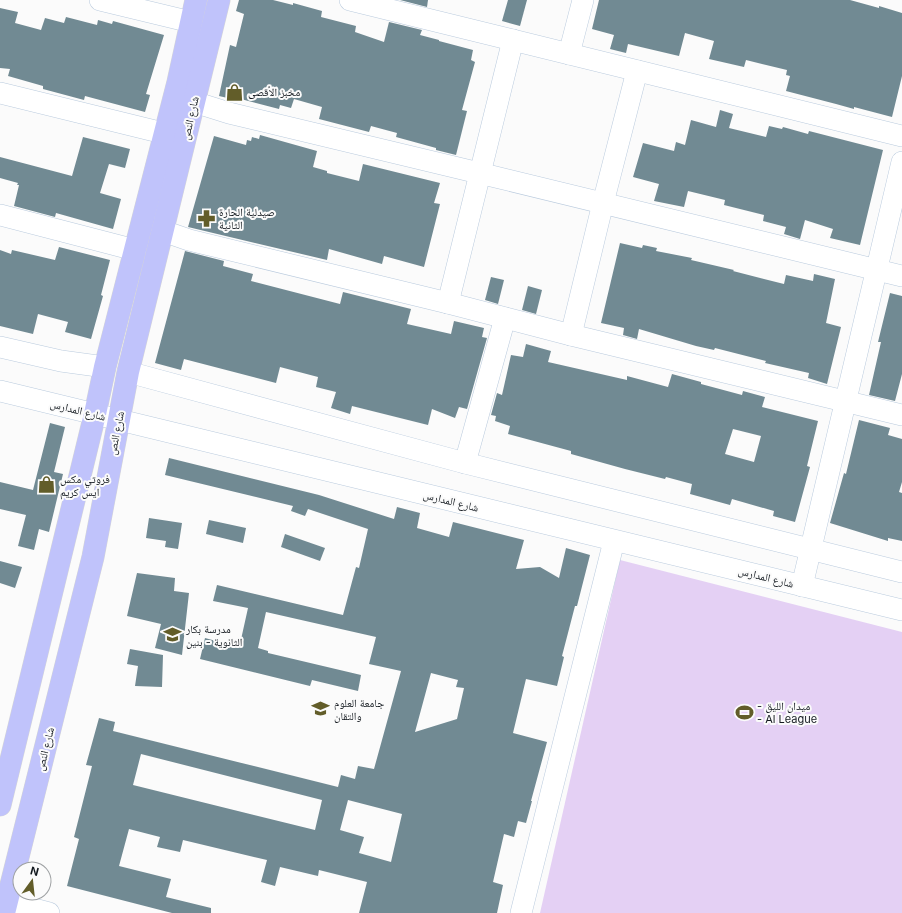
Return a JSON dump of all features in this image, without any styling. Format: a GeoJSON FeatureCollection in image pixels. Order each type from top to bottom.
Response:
{"type":"FeatureCollection","features":[{"type":"Feature","properties":{"kind":"main road","name":"شارع النص"},"geometry":{"type":"LineString","coordinates":[[0,805],[95,414],[105,367],[178,82],[196,0]]}},
{"type":"Feature","properties":{"kind":"main road","name":"شارع النص"},"geometry":{"type":"LineString","coordinates":[[6,908],[93,557],[128,372],[219,0]]}},
{"type":"Feature","properties":{"kind":"street"},"geometry":{"type":"LineString","coordinates":[[100,0],[191,22]]}},
{"type":"Feature","properties":{"kind":"street"},"geometry":{"type":"LineString","coordinates":[[350,0],[902,136]]}},
{"type":"Feature","properties":{"kind":"street"},"geometry":{"type":"LineString","coordinates":[[569,54],[583,0]]}},
{"type":"Feature","properties":{"kind":"street"},"geometry":{"type":"LineString","coordinates":[[448,303],[513,40]]}},
{"type":"Feature","properties":{"kind":"street"},"geometry":{"type":"LineString","coordinates":[[571,336],[637,71]]}},
{"type":"Feature","properties":{"kind":"street"},"geometry":{"type":"LineString","coordinates":[[0,93],[164,134]]}},
{"type":"Feature","properties":{"kind":"street"},"geometry":{"type":"LineString","coordinates":[[194,102],[229,113],[902,276]]}},
{"type":"Feature","properties":{"kind":"street"},"geometry":{"type":"LineString","coordinates":[[802,586],[812,550],[902,162]]}},
{"type":"Feature","properties":{"kind":"street"},"geometry":{"type":"LineString","coordinates":[[0,215],[135,250]]}},
{"type":"Feature","properties":{"kind":"street"},"geometry":{"type":"LineString","coordinates":[[163,230],[189,240],[448,303],[571,336],[902,415]]}},
{"type":"Feature","properties":{"kind":"street"},"geometry":{"type":"LineString","coordinates":[[465,463],[505,318]]}},
{"type":"Feature","properties":{"kind":"street"},"geometry":{"type":"LineString","coordinates":[[0,347],[61,361],[105,367]]}},
{"type":"Feature","properties":{"kind":"street"},"geometry":{"type":"LineString","coordinates":[[128,372],[465,463],[902,572]]}},
{"type":"Feature","properties":{"kind":"street","name":"شارع المدارس"},"geometry":{"type":"LineString","coordinates":[[0,391],[118,421],[902,610]]}},
{"type":"Feature","properties":{"kind":"street"},"geometry":{"type":"LineString","coordinates":[[522,913],[614,541]]}},
{"type":"Feature","properties":{"kind":"street"},"geometry":{"type":"LineString","coordinates":[[6,908],[49,913]]}},
{"type":"Feature","properties":{"kind":"shaded area","name":"- ميدان الليق - Al League"},"geometry":{"type":"Polygon","coordinates":[[[620,560],[902,632],[902,913],[540,913],[620,560]]]}},
{"type":"Feature","properties":{"kind":"building"},"geometry":{"type":"Polygon","coordinates":[[[239,0],[273,0],[293,5],[293,3],[322,11],[321,17],[356,26],[355,32],[384,42],[389,22],[422,30],[420,35],[473,50],[471,60],[475,62],[462,110],[467,111],[456,155],[396,137],[397,133],[371,126],[369,132],[319,119],[322,107],[294,99],[291,108],[280,105],[279,109],[237,98],[236,100],[219,96],[230,45],[236,47],[244,14],[236,11],[239,0]]]}},
{"type":"Feature","properties":{"kind":"building"},"geometry":{"type":"Polygon","coordinates":[[[400,0],[428,0],[427,7],[400,0]]]}},
{"type":"Feature","properties":{"kind":"building"},"geometry":{"type":"Polygon","coordinates":[[[508,0],[527,0],[520,26],[502,21],[508,0]]]}},
{"type":"Feature","properties":{"kind":"building"},"geometry":{"type":"Polygon","coordinates":[[[599,0],[850,0],[879,8],[879,6],[902,13],[902,76],[892,117],[854,107],[854,109],[786,91],[790,76],[786,75],[787,70],[746,60],[744,67],[709,59],[714,41],[685,33],[679,56],[628,44],[626,53],[610,49],[614,35],[592,29],[599,0]]]}},
{"type":"Feature","properties":{"kind":"building"},"geometry":{"type":"Polygon","coordinates":[[[0,8],[18,12],[15,23],[41,30],[45,18],[64,23],[66,17],[97,25],[98,20],[112,24],[113,21],[164,35],[146,94],[150,95],[145,112],[85,96],[84,100],[43,89],[43,86],[8,76],[10,69],[0,68],[0,8]]]}},
{"type":"Feature","properties":{"kind":"building"},"geometry":{"type":"Polygon","coordinates":[[[720,110],[733,114],[729,128],[766,137],[769,126],[782,129],[783,127],[808,134],[809,131],[883,150],[860,245],[830,238],[833,229],[805,220],[800,239],[784,234],[786,227],[763,221],[764,215],[724,205],[725,200],[688,191],[684,207],[654,201],[659,184],[633,177],[643,143],[674,151],[676,142],[685,145],[691,120],[716,127],[720,110]]]}},
{"type":"Feature","properties":{"kind":"building"},"geometry":{"type":"Polygon","coordinates":[[[260,135],[317,151],[313,167],[327,171],[327,173],[359,181],[363,164],[440,183],[434,203],[440,204],[424,267],[384,256],[382,264],[329,249],[327,260],[188,227],[214,136],[246,145],[247,140],[251,141],[252,137],[259,139],[260,135]]]}},
{"type":"Feature","properties":{"kind":"building"},"geometry":{"type":"Polygon","coordinates":[[[83,137],[130,149],[125,168],[109,164],[100,193],[121,199],[113,229],[56,213],[55,217],[14,206],[19,185],[17,185],[18,183],[0,178],[0,157],[72,176],[83,137]]]}},
{"type":"Feature","properties":{"kind":"building"},"geometry":{"type":"Polygon","coordinates":[[[620,243],[642,248],[643,245],[657,248],[656,251],[692,258],[691,260],[784,284],[786,275],[813,281],[814,274],[835,279],[826,323],[841,327],[827,384],[808,378],[809,373],[765,363],[766,361],[715,348],[714,350],[696,346],[639,329],[637,339],[623,335],[624,328],[601,323],[620,243]]]}},
{"type":"Feature","properties":{"kind":"building"},"geometry":{"type":"Polygon","coordinates":[[[59,247],[110,260],[101,295],[103,296],[91,339],[65,332],[68,322],[38,314],[33,334],[0,326],[0,250],[11,254],[12,250],[55,260],[59,247]]]}},
{"type":"Feature","properties":{"kind":"building"},"geometry":{"type":"Polygon","coordinates":[[[185,251],[224,261],[223,266],[253,274],[251,281],[340,304],[343,292],[411,309],[407,324],[451,334],[454,321],[484,328],[482,337],[487,338],[467,409],[459,407],[455,418],[432,409],[428,425],[352,406],[350,414],[331,408],[336,392],[316,387],[318,377],[280,367],[276,383],[184,359],[181,370],[155,363],[185,251]]]}},
{"type":"Feature","properties":{"kind":"building"},"geometry":{"type":"Polygon","coordinates":[[[491,277],[504,280],[498,304],[485,300],[491,277]]]}},
{"type":"Feature","properties":{"kind":"building"},"geometry":{"type":"Polygon","coordinates":[[[528,286],[542,290],[536,314],[522,310],[528,286]]]}},
{"type":"Feature","properties":{"kind":"building"},"geometry":{"type":"Polygon","coordinates":[[[890,293],[902,296],[902,374],[895,401],[869,395],[881,342],[878,342],[890,293]]]}},
{"type":"Feature","properties":{"kind":"building"},"geometry":{"type":"Polygon","coordinates":[[[526,344],[551,351],[548,362],[627,380],[627,376],[668,387],[672,374],[701,382],[701,384],[742,395],[743,391],[765,397],[762,407],[818,421],[807,466],[810,467],[795,522],[773,516],[774,511],[732,499],[730,505],[690,494],[692,484],[625,469],[571,454],[571,451],[508,434],[510,426],[495,421],[496,416],[491,415],[497,393],[502,395],[511,355],[523,357],[526,344]],[[733,429],[725,454],[754,462],[761,436],[733,429]]]}},
{"type":"Feature","properties":{"kind":"building"},"geometry":{"type":"Polygon","coordinates":[[[859,420],[890,428],[888,435],[902,439],[902,482],[899,492],[902,493],[902,541],[888,538],[888,541],[830,523],[844,473],[846,474],[859,420]]]}},
{"type":"Feature","properties":{"kind":"building","name":"فروتي مكس ايس كريم"},"geometry":{"type":"Polygon","coordinates":[[[50,423],[65,427],[54,472],[63,474],[49,532],[39,529],[34,550],[18,546],[26,515],[0,509],[0,482],[33,490],[50,423]]]}},
{"type":"Feature","properties":{"kind":"building"},"geometry":{"type":"Polygon","coordinates":[[[169,458],[319,495],[394,519],[397,507],[420,513],[417,528],[449,537],[453,522],[524,540],[516,569],[540,567],[559,578],[566,548],[590,555],[562,656],[564,657],[557,686],[526,679],[513,733],[547,742],[526,823],[518,821],[514,837],[504,834],[493,882],[503,885],[497,913],[359,913],[367,882],[319,870],[318,876],[280,867],[275,886],[261,882],[267,860],[183,840],[180,852],[157,847],[160,837],[129,829],[119,866],[171,879],[166,897],[211,908],[211,913],[172,913],[67,886],[79,839],[74,837],[92,766],[86,765],[99,718],[115,722],[113,731],[338,787],[341,775],[355,779],[358,766],[374,769],[401,671],[369,664],[376,637],[266,612],[258,648],[268,651],[268,653],[361,675],[358,691],[312,680],[310,686],[200,659],[205,638],[231,645],[232,642],[240,644],[248,608],[213,601],[217,585],[343,615],[356,567],[359,568],[368,529],[308,509],[305,516],[291,511],[293,506],[165,475],[169,458]],[[431,673],[415,732],[457,719],[464,688],[456,687],[458,680],[431,673]],[[141,754],[133,785],[315,830],[322,800],[141,754]],[[348,800],[340,830],[364,837],[359,853],[391,862],[402,814],[348,800]]]}},
{"type":"Feature","properties":{"kind":"building"},"geometry":{"type":"Polygon","coordinates":[[[149,518],[182,523],[178,549],[165,547],[166,541],[146,538],[149,518]]]}},
{"type":"Feature","properties":{"kind":"building"},"geometry":{"type":"Polygon","coordinates":[[[209,520],[246,528],[243,543],[206,534],[209,520]]]}},
{"type":"Feature","properties":{"kind":"building"},"geometry":{"type":"Polygon","coordinates":[[[285,534],[325,548],[320,561],[281,547],[285,534]]]}},
{"type":"Feature","properties":{"kind":"building"},"geometry":{"type":"Polygon","coordinates":[[[0,561],[22,567],[15,588],[0,583],[0,561]]]}},
{"type":"Feature","properties":{"kind":"building"},"geometry":{"type":"Polygon","coordinates":[[[137,573],[175,578],[174,591],[189,593],[182,655],[155,648],[161,624],[127,616],[137,573]]]}},
{"type":"Feature","properties":{"kind":"building"},"geometry":{"type":"Polygon","coordinates":[[[130,649],[163,655],[162,687],[135,686],[138,666],[127,664],[130,649]]]}},
{"type":"Feature","properties":{"kind":"place","name":"مخبز الأقصى"},"geometry":{"type":"Point","coordinates":[235,92]}},
{"type":"Feature","properties":{"kind":"place","name":"صيدلية الحارة الثانية"},"geometry":{"type":"Point","coordinates":[206,218]}},
{"type":"Feature","properties":{"kind":"place","name":"فروتي مكس ايس كريم"},"geometry":{"type":"Point","coordinates":[47,485]}},
{"type":"Feature","properties":{"kind":"place","name":"مدرسة بكار الثانوية - بنين"},"geometry":{"type":"Point","coordinates":[173,635]}},
{"type":"Feature","properties":{"kind":"place","name":"جامعة العلوم والتقان"},"geometry":{"type":"Point","coordinates":[321,709]}},
{"type":"Feature","properties":{"kind":"place","name":"- ميدان الليق - Al League"},"geometry":{"type":"Point","coordinates":[744,712]}}]}
